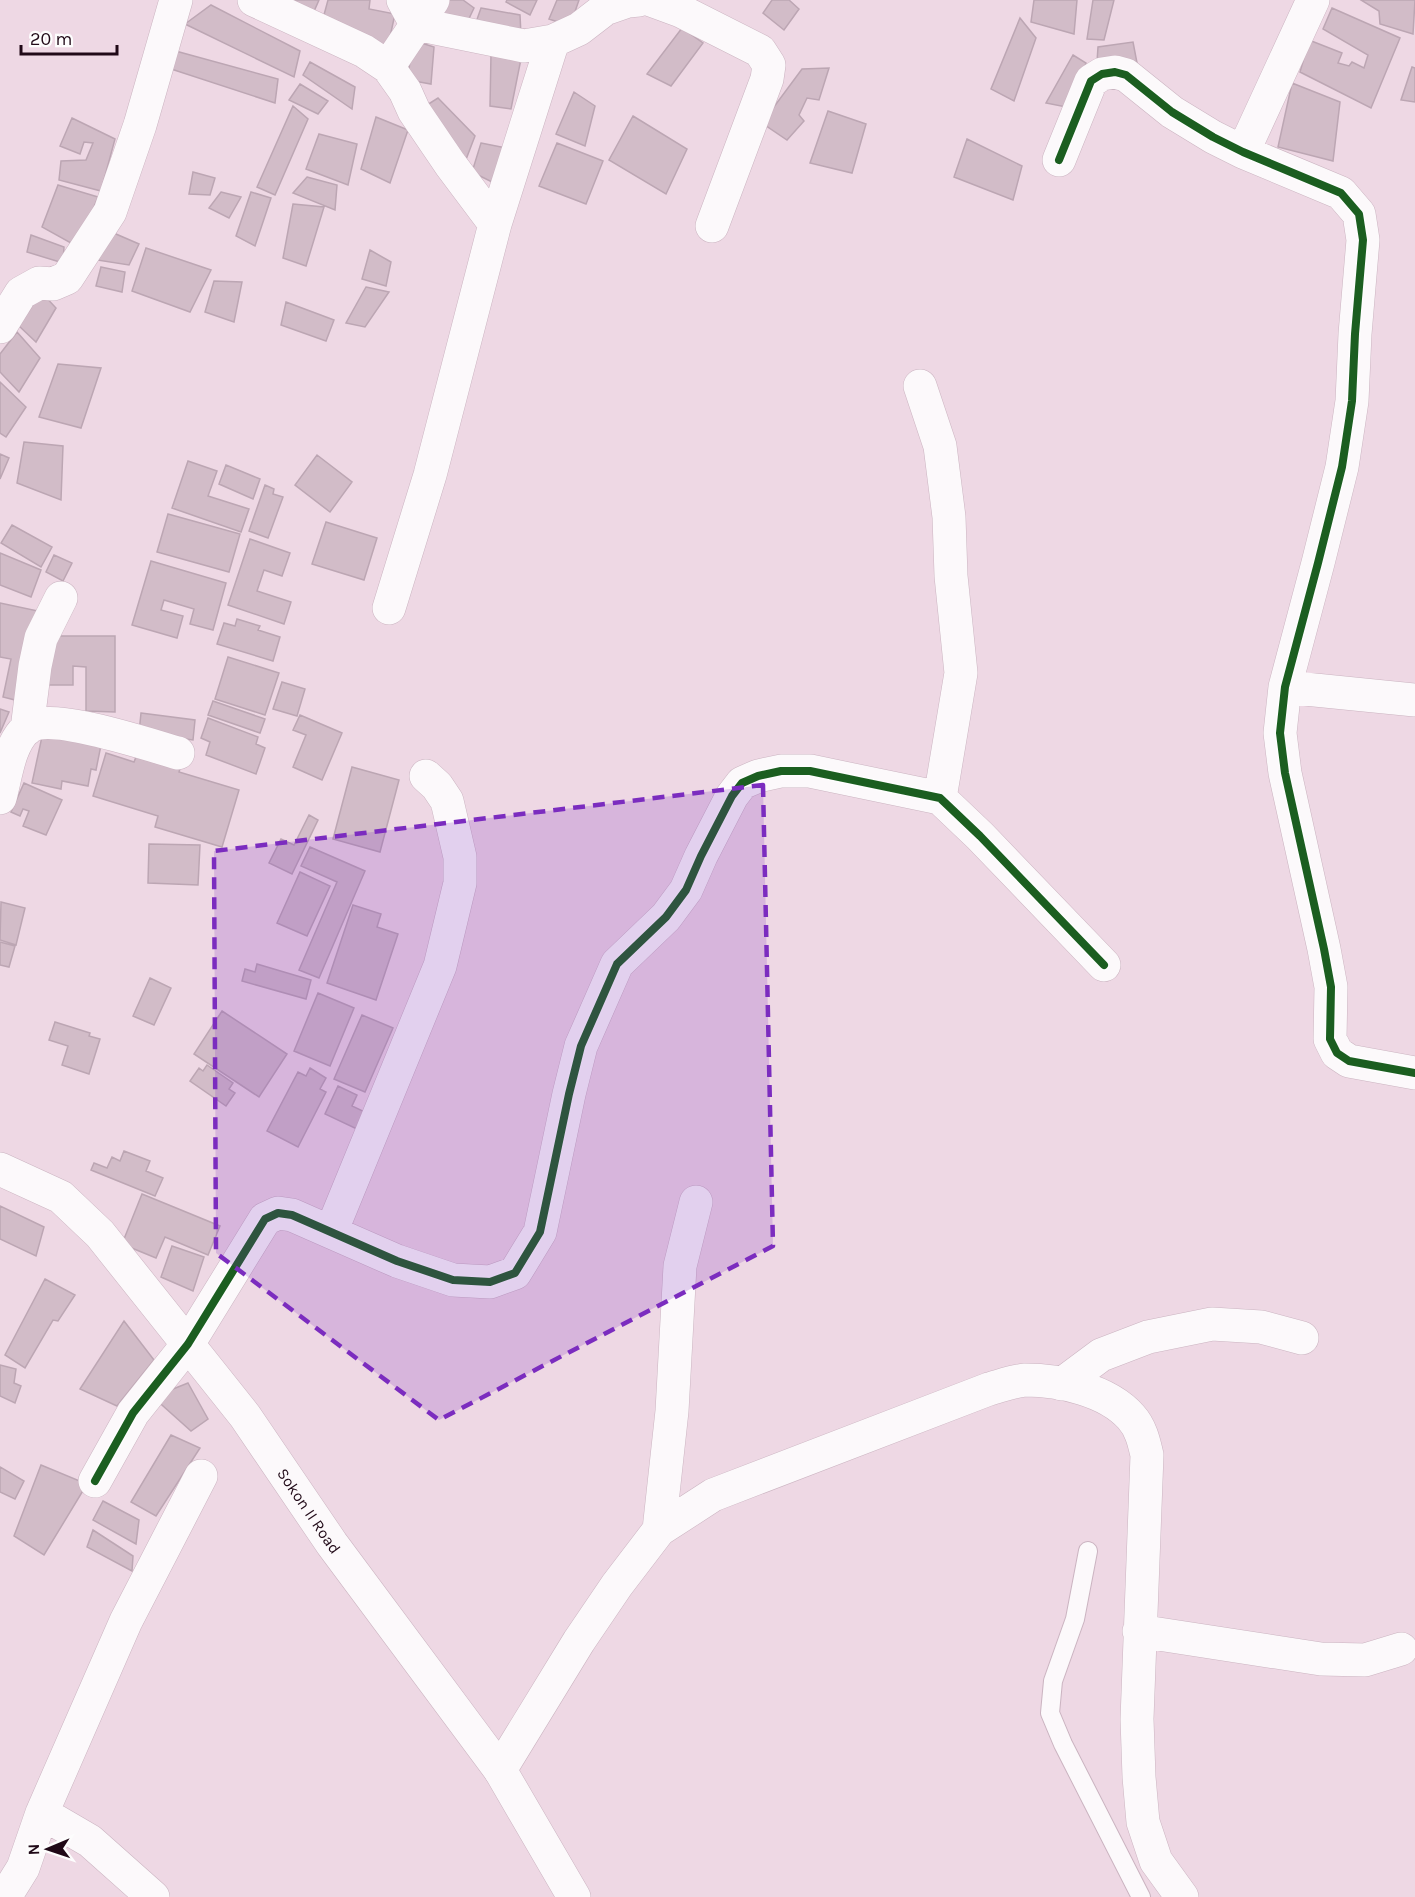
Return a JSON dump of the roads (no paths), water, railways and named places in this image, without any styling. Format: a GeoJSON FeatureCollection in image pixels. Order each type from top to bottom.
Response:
{"type":"FeatureCollection","features":[{"type":"Feature","properties":{"kind":"street"},"geometry":{"type":"LineString","coordinates":[[0,327],[21,293],[39,283],[53,284],[67,278],[110,212],[140,125],[176,0]]}},
{"type":"Feature","properties":{"kind":"street"},"geometry":{"type":"LineString","coordinates":[[254,0],[364,51],[388,67],[405,91],[414,111],[495,224]]}},
{"type":"Feature","properties":{"kind":"street"},"geometry":{"type":"LineString","coordinates":[[388,67],[417,8],[524,46],[553,41],[579,29],[605,9],[628,1],[639,0]]}},
{"type":"Feature","properties":{"kind":"street"},"geometry":{"type":"LineString","coordinates":[[651,0],[681,11],[760,51],[769,65],[767,79],[712,226]]}},
{"type":"Feature","properties":{"kind":"street"},"geometry":{"type":"LineString","coordinates":[[1243,152],[1313,0]]}},
{"type":"Feature","properties":{"kind":"street"},"geometry":{"type":"LineString","coordinates":[[389,608],[430,475],[495,224],[553,41]]}},
{"type":"Feature","properties":{"kind":"street"},"geometry":{"type":"LineString","coordinates":[[1059,160],[1091,81],[1102,74],[1115,72],[1126,75],[1172,112],[1243,152],[1341,193],[1359,214],[1363,240],[1352,401],[1342,467],[1285,687],[1280,733],[1284,763],[1331,987],[1330,1039],[1337,1053],[1349,1061],[1415,1073]]}},
{"type":"Feature","properties":{"kind":"street"},"geometry":{"type":"LineString","coordinates":[[920,386],[940,446],[949,517],[951,576],[961,673],[940,798]]}},
{"type":"Feature","properties":{"kind":"street"},"geometry":{"type":"LineString","coordinates":[[27,729],[41,638],[61,598]]}},
{"type":"Feature","properties":{"kind":"street"},"geometry":{"type":"LineString","coordinates":[[1285,687],[1415,700]]}},
{"type":"Feature","properties":{"kind":"street"},"geometry":{"type":"LineString","coordinates":[[0,798],[14,747],[27,729],[41,722],[68,724],[178,753]]}},
{"type":"Feature","properties":{"kind":"street"},"geometry":{"type":"LineString","coordinates":[[95,1482],[134,1413],[188,1344],[265,1219],[278,1213],[292,1215],[397,1261],[453,1281],[490,1282],[515,1273],[540,1232],[568,1094],[581,1046],[617,964],[666,917],[686,890],[722,816],[742,783],[758,776],[781,771],[810,771],[940,798],[980,836],[1104,965]]}},
{"type":"Feature","properties":{"kind":"street"},"geometry":{"type":"LineString","coordinates":[[331,1232],[440,966],[460,883],[460,857],[447,801],[437,786],[426,776]]}},
{"type":"Feature","properties":{"kind":"street","name":"Sokon II Road"},"geometry":{"type":"LineString","coordinates":[[0,1168],[61,1197],[100,1234],[245,1416],[332,1544],[500,1770],[574,1897]]}},
{"type":"Feature","properties":{"kind":"street"},"geometry":{"type":"LineString","coordinates":[[659,1530],[672,1411],[680,1266],[696,1202]]}},
{"type":"Feature","properties":{"kind":"street"},"geometry":{"type":"LineString","coordinates":[[1062,1384],[1101,1355],[1148,1337],[1212,1324],[1261,1328],[1302,1338]]}},
{"type":"Feature","properties":{"kind":"street"},"geometry":{"type":"LineString","coordinates":[[500,1770],[579,1641],[617,1585],[659,1530],[713,1495],[989,1389],[1023,1380],[1062,1384],[1089,1390],[1131,1417],[1142,1434],[1147,1455],[1137,1719],[1143,1822],[1156,1861],[1182,1897]]}},
{"type":"Feature","properties":{"kind":"street"},"geometry":{"type":"LineString","coordinates":[[5,1897],[23,1868],[42,1813],[126,1621],[201,1476]]}},
{"type":"Feature","properties":{"kind":"street"},"geometry":{"type":"LineString","coordinates":[[1139,1631],[1321,1659],[1365,1660],[1401,1648]]}},
{"type":"Feature","properties":{"kind":"street"},"geometry":{"type":"LineString","coordinates":[[42,1813],[90,1842],[153,1897]]}},
{"type":"Feature","properties":{"kind":"lane"},"geometry":{"type":"LineString","coordinates":[[1088,1551],[1075,1619],[1053,1681],[1050,1713],[1063,1744],[1141,1897]]}}]}
